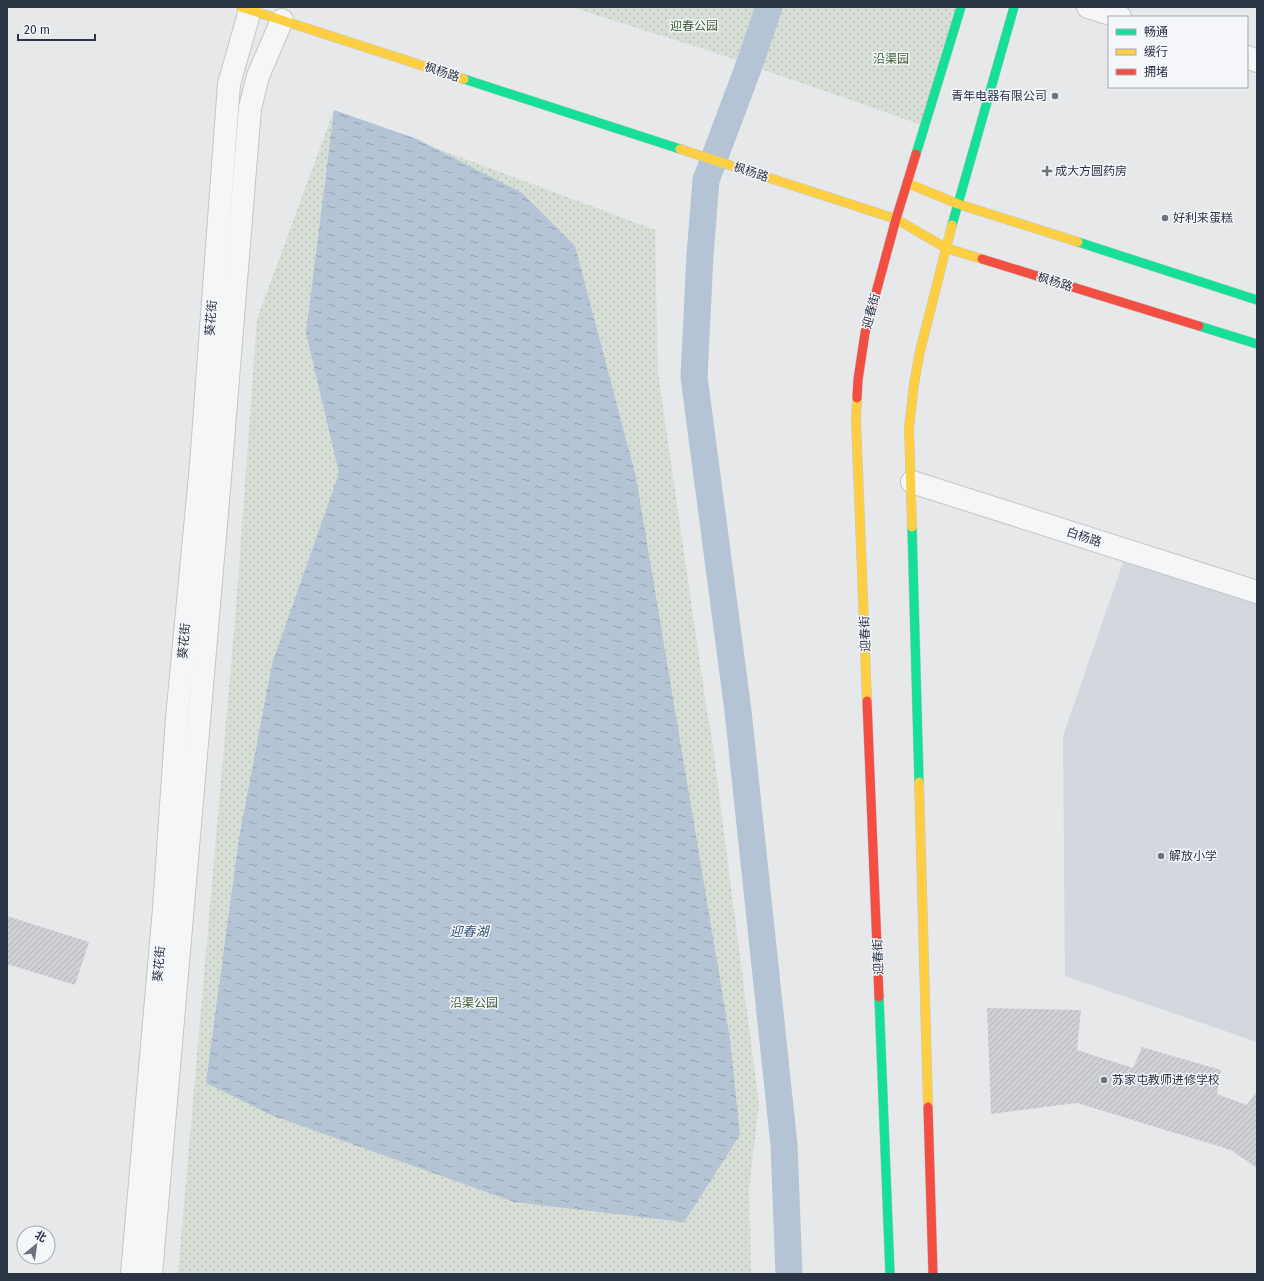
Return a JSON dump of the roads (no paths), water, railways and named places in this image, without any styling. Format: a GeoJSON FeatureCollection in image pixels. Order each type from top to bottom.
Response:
{"type":"FeatureCollection","features":[{"type":"Feature","properties":{"kind":"street","name":"迎春街"},"geometry":{"type":"LineString","coordinates":[[890,1274],[856,420],[858,380],[865,333],[896,220],[961,7]]}},
{"type":"Feature","properties":{"kind":"street"},"geometry":{"type":"LineString","coordinates":[[933,1274],[912,482],[909,428],[914,384],[920,351],[958,204],[1014,7]]}},
{"type":"Feature","properties":{"kind":"street"},"geometry":{"type":"LineString","coordinates":[[1088,7],[1117,16]]}},
{"type":"Feature","properties":{"kind":"street","name":"枫杨路"},"geometry":{"type":"LineString","coordinates":[[245,8],[896,220],[946,248],[1257,344]]}},
{"type":"Feature","properties":{"kind":"street","name":"葵花街"},"geometry":{"type":"LineString","coordinates":[[132,1274],[164,909],[177,718],[201,465],[229,84],[245,8]]}},
{"type":"Feature","properties":{"kind":"street","name":"葵花街"},"geometry":{"type":"LineString","coordinates":[[151,1274],[217,513],[250,108],[258,76],[282,20]]}},
{"type":"Feature","properties":{"kind":"street"},"geometry":{"type":"LineString","coordinates":[[907,183],[958,204],[1257,300]]}},
{"type":"Feature","properties":{"kind":"street","name":"白杨路"},"geometry":{"type":"LineString","coordinates":[[912,482],[1257,592]]}},
{"type":"Feature","properties":{"kind":"water","name":"迎春湖"},"geometry":{"type":"Polygon","coordinates":[[[334,110],[417,139],[522,193],[575,246],[636,477],[730,1039],[740,1135],[684,1222],[514,1202],[271,1115],[206,1083],[239,838],[272,664],[339,473],[306,333],[334,110]]]}},
{"type":"Feature","properties":{"kind":"waterway"},"geometry":{"type":"LineString","coordinates":[[769,7],[750,63],[706,180],[700,255],[694,377],[738,711],[784,1145],[789,1274]]}},
{"type":"Feature","properties":{"kind":"place","name":"青年电器有限公司"},"geometry":{"type":"Point","coordinates":[1055,96]}},
{"type":"Feature","properties":{"kind":"place","name":"成大方圆药房"},"geometry":{"type":"Point","coordinates":[1047,171]}},
{"type":"Feature","properties":{"kind":"place","name":"好利来蛋糕"},"geometry":{"type":"Point","coordinates":[1165,218]}},
{"type":"Feature","properties":{"kind":"place","name":"解放小学"},"geometry":{"type":"Point","coordinates":[1161,856]}},
{"type":"Feature","properties":{"kind":"place","name":"苏家屯教师进修学校"},"geometry":{"type":"Point","coordinates":[1104,1080]}},
{"type":"Feature","properties":{"kind":"park label","name":"迎春公园"},"geometry":{"type":"Point","coordinates":[694,26]}},
{"type":"Feature","properties":{"kind":"park label","name":"沿渠园"},"geometry":{"type":"Point","coordinates":[891,59]}},
{"type":"Feature","properties":{"kind":"park label","name":"沿渠公园"},"geometry":{"type":"Point","coordinates":[474,1003]}}]}
